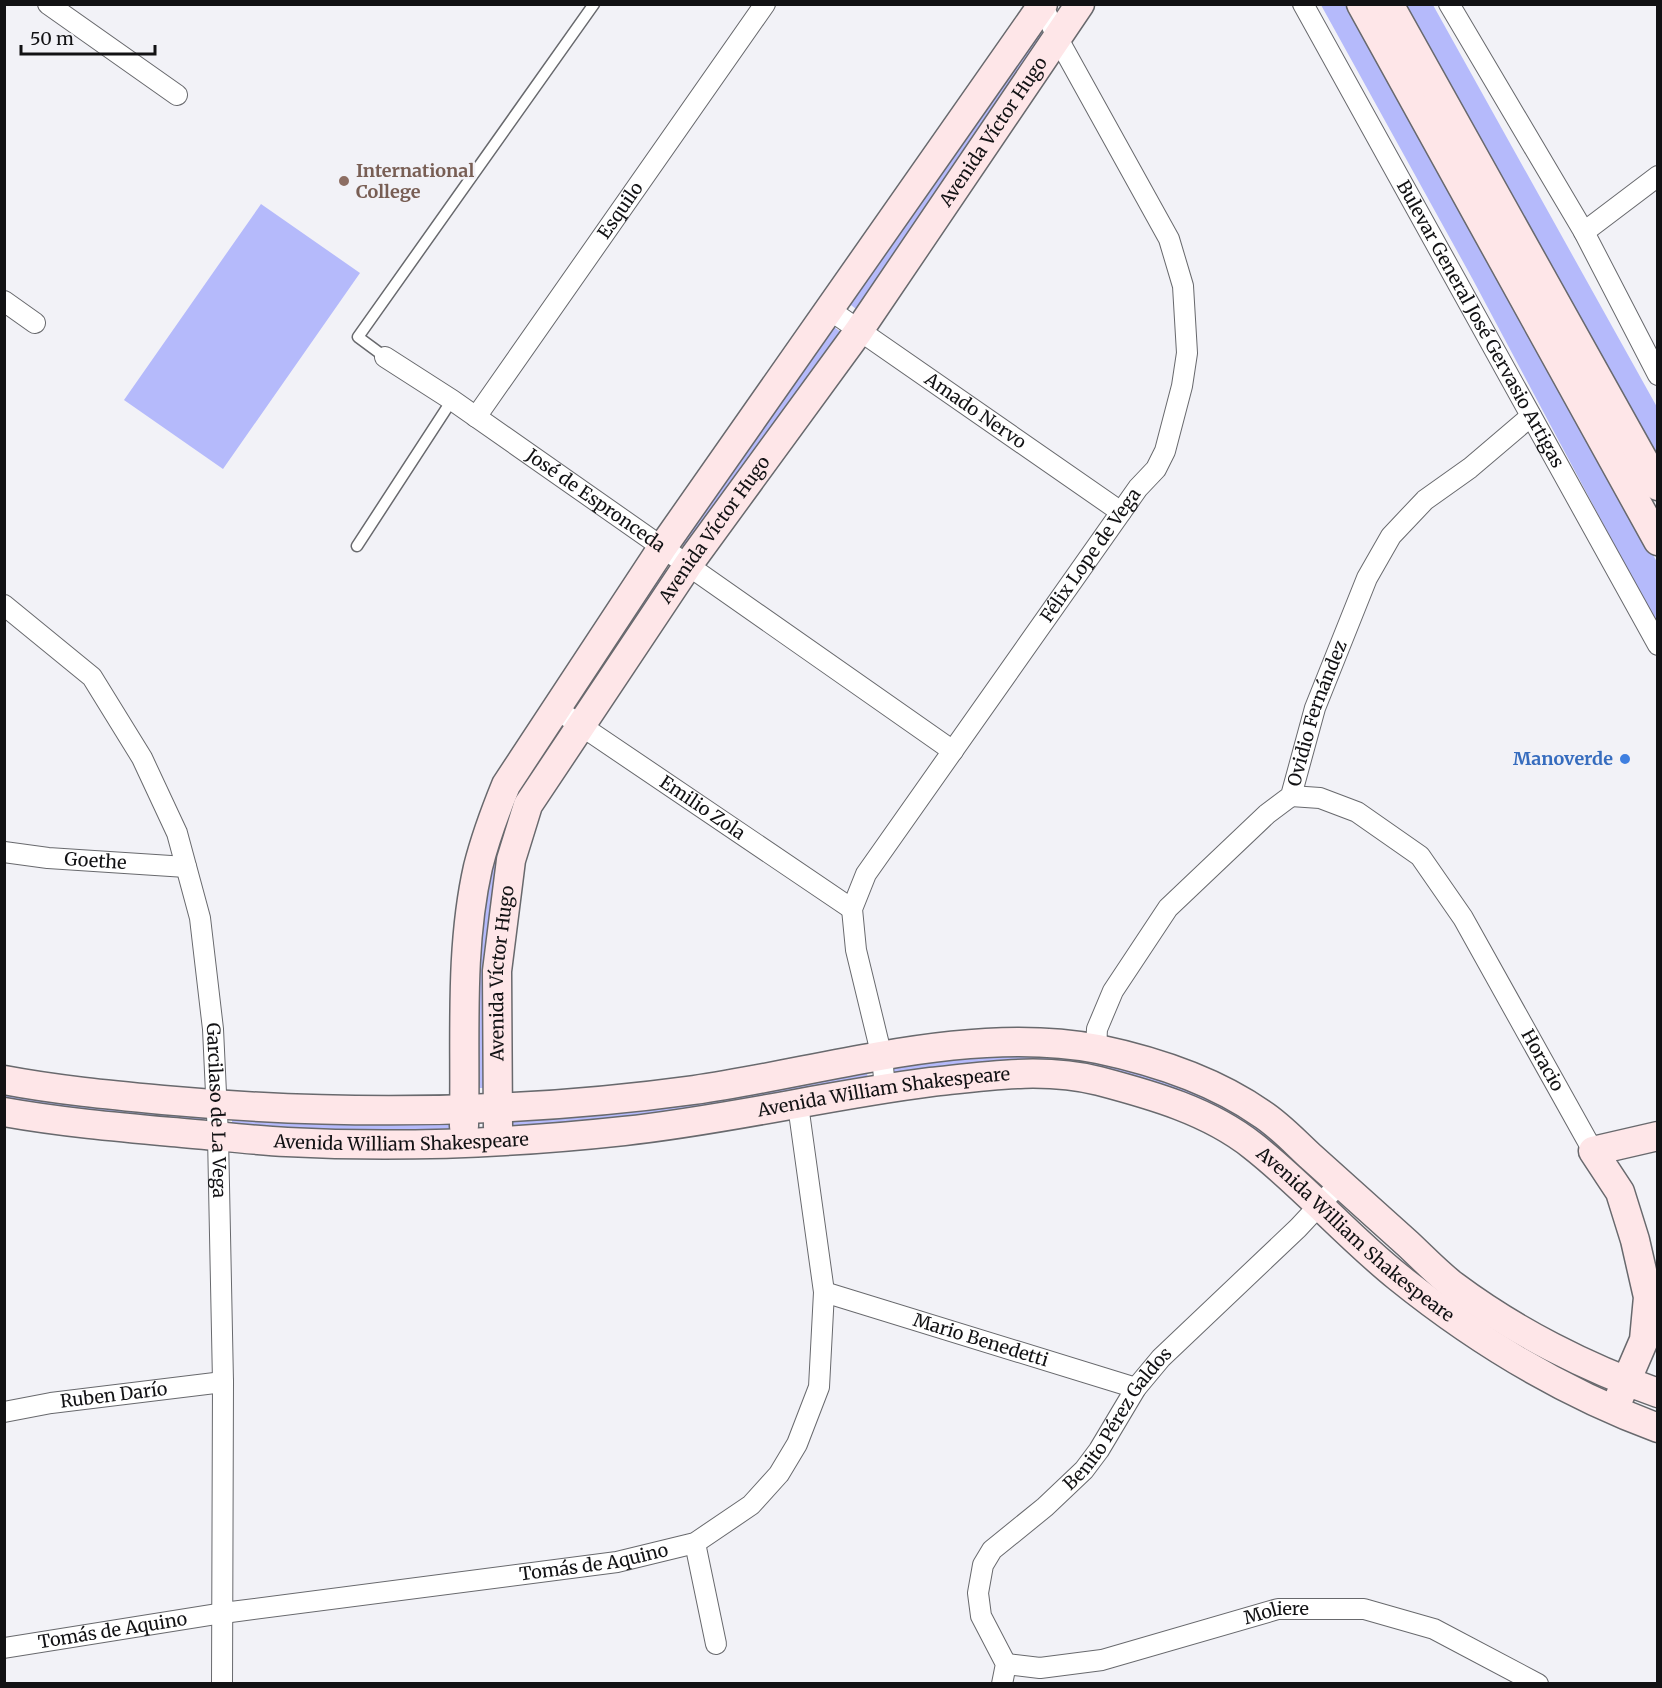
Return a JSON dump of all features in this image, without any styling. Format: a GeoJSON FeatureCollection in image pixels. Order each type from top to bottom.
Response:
{"type":"FeatureCollection","features":[{"type":"Feature","properties":{"kind":"street"},"geometry":{"type":"LineString","coordinates":[[48,4],[177,96]]}},
{"type":"Feature","properties":{"kind":"street","name":"Esquilo"},"geometry":{"type":"LineString","coordinates":[[476,417],[765,4]]}},
{"type":"Feature","properties":{"kind":"street","name":"Avenida Víctor Hugo"},"geometry":{"type":"LineString","coordinates":[[498,1141],[497,971],[511,860],[528,805],[688,565],[858,332],[1080,4]]}},
{"type":"Feature","properties":{"kind":"street","name":"Bulevar General José Gervasio Artigas"},"geometry":{"type":"LineString","coordinates":[[1303,4],[1658,645]]}},
{"type":"Feature","properties":{"kind":"street"},"geometry":{"type":"LineString","coordinates":[[1361,4],[1658,541]]}},
{"type":"Feature","properties":{"kind":"street"},"geometry":{"type":"LineString","coordinates":[[1389,4],[1658,486]]}},
{"type":"Feature","properties":{"kind":"street"},"geometry":{"type":"LineString","coordinates":[[1449,4],[1584,232],[1658,375]]}},
{"type":"Feature","properties":{"kind":"street","name":"Avenida Víctor Hugo"},"geometry":{"type":"LineString","coordinates":[[464,1143],[467,956],[478,868],[492,820],[507,785],[555,708],[663,548],[1043,5]]}},
{"type":"Feature","properties":{"kind":"street","name":"Félix Lope de Vega"},"geometry":{"type":"LineString","coordinates":[[885,1088],[882,1057],[856,950],[852,909],[866,874],[1121,512],[1156,469],[1166,451],[1187,352],[1183,286],[1169,239],[1057,36],[1043,5]]}},
{"type":"Feature","properties":{"kind":"street"},"geometry":{"type":"LineString","coordinates":[[1584,232],[1658,176]]}},
{"type":"Feature","properties":{"kind":"street"},"geometry":{"type":"LineString","coordinates":[[4,301],[35,324]]}},
{"type":"Feature","properties":{"kind":"street","name":"Amado Nervo"},"geometry":{"type":"LineString","coordinates":[[830,310],[858,332],[1121,512]]}},
{"type":"Feature","properties":{"kind":"street","name":"José de Espronceda"},"geometry":{"type":"LineString","coordinates":[[385,357],[452,400],[953,751]]}},
{"type":"Feature","properties":{"kind":"street","name":"Ovidio Fernández"},"geometry":{"type":"LineString","coordinates":[[1096,1049],[1097,1029],[1113,991],[1168,908],[1259,820],[1291,796],[1315,708],[1367,578],[1391,536],[1425,501],[1470,468],[1531,416]]}},
{"type":"Feature","properties":{"kind":"street","name":"Garcilaso de La Vega"},"geometry":{"type":"LineString","coordinates":[[4,605],[92,677],[142,758],[177,833],[200,918],[213,1029],[218,1136],[223,1382],[222,1683]]}},
{"type":"Feature","properties":{"kind":"street","name":"Emilio Zola"},"geometry":{"type":"LineString","coordinates":[[555,708],[852,909]]}},
{"type":"Feature","properties":{"kind":"street","name":"Horacio"},"geometry":{"type":"LineString","coordinates":[[1291,796],[1320,798],[1357,812],[1420,856],[1463,918],[1593,1151],[1620,1192],[1635,1240],[1648,1297],[1644,1340],[1613,1412]]}},
{"type":"Feature","properties":{"kind":"street","name":"Goethe"},"geometry":{"type":"LineString","coordinates":[[4,852],[48,858],[186,867]]}},
{"type":"Feature","properties":{"kind":"street","name":"Avenida William Shakespeare"},"geometry":{"type":"LineString","coordinates":[[4,1080],[52,1089],[216,1105],[370,1112],[499,1108],[697,1089],[882,1057],[986,1043],[1042,1043],[1096,1049],[1155,1064],[1202,1081],[1233,1096],[1265,1116],[1453,1285],[1530,1335],[1626,1382],[1658,1393]]}},
{"type":"Feature","properties":{"kind":"street","name":"Avenida William Shakespeare"},"geometry":{"type":"LineString","coordinates":[[4,1112],[51,1120],[287,1142],[464,1143],[625,1131],[798,1105],[885,1088],[986,1076],[1040,1072],[1093,1080],[1185,1107],[1219,1124],[1251,1144],[1320,1204],[1372,1255],[1438,1309],[1518,1362],[1613,1412],[1658,1428]]}},
{"type":"Feature","properties":{"kind":"street","name":"Tomás de Aquino"},"geometry":{"type":"LineString","coordinates":[[4,1648],[223,1613],[617,1562],[694,1543],[751,1505],[779,1474],[796,1444],[819,1387],[824,1292],[798,1105]]}},
{"type":"Feature","properties":{"kind":"street"},"geometry":{"type":"LineString","coordinates":[[1593,1151],[1658,1136]]}},
{"type":"Feature","properties":{"kind":"street","name":"Benito Pérez Galdos"},"geometry":{"type":"LineString","coordinates":[[1005,1664],[981,1616],[978,1593],[983,1565],[992,1550],[1045,1507],[1084,1470],[1099,1450],[1136,1388],[1161,1358],[1340,1183]]}},
{"type":"Feature","properties":{"kind":"street","name":"Mario Benedetti"},"geometry":{"type":"LineString","coordinates":[[824,1292],[1136,1388]]}},
{"type":"Feature","properties":{"kind":"street","name":"Ruben Darío"},"geometry":{"type":"LineString","coordinates":[[4,1412],[223,1382]]}},
{"type":"Feature","properties":{"kind":"street"},"geometry":{"type":"LineString","coordinates":[[694,1543],[716,1644]]}},
{"type":"Feature","properties":{"kind":"street","name":"Moliere"},"geometry":{"type":"LineString","coordinates":[[1005,1664],[1040,1668],[1102,1660],[1278,1610],[1364,1609],[1434,1629],[1538,1683]]}},
{"type":"Feature","properties":{"kind":"street"},"geometry":{"type":"LineString","coordinates":[[1002,1683],[1005,1664]]}},
{"type":"Feature","properties":{"kind":"lane"},"geometry":{"type":"LineString","coordinates":[[385,357],[358,337],[594,4]]}},
{"type":"Feature","properties":{"kind":"lane"},"geometry":{"type":"LineString","coordinates":[[357,546],[452,400]]}},
{"type":"Feature","properties":{"kind":"shaded area"},"geometry":{"type":"Polygon","coordinates":[[[1321,5],[1349,5],[1657,562],[1657,625],[1472,278],[1321,5]]]}},
{"type":"Feature","properties":{"kind":"shaded area"},"geometry":{"type":"Polygon","coordinates":[[[1399,5],[1433,5],[1657,407],[1657,471],[1399,5]]]}},
{"type":"Feature","properties":{"kind":"shaded area"},"geometry":{"type":"Polygon","coordinates":[[[1038,31],[1046,36],[860,312],[847,302],[1038,31]]]}},
{"type":"Feature","properties":{"kind":"shaded area"},"geometry":{"type":"Polygon","coordinates":[[[261,204],[360,273],[223,469],[124,400],[261,204]]]}},
{"type":"Feature","properties":{"kind":"shaded area"},"geometry":{"type":"Polygon","coordinates":[[[831,325],[844,334],[689,550],[678,542],[831,325]]]}},
{"type":"Feature","properties":{"kind":"shaded area"},"geometry":{"type":"Polygon","coordinates":[[[665,570],[671,575],[577,709],[574,706],[665,570]]]}},
{"type":"Feature","properties":{"kind":"shaded area"},"geometry":{"type":"Polygon","coordinates":[[[567,722],[527,794],[487,1088],[473,1088],[477,943],[500,823],[558,723],[567,722]]]}},
{"type":"Feature","properties":{"kind":"shaded area"},"geometry":{"type":"Polygon","coordinates":[[[987,1051],[1095,1056],[1232,1103],[1321,1182],[1317,1185],[1147,1087],[895,1076],[893,1066],[987,1051]]]}},
{"type":"Feature","properties":{"kind":"shaded area"},"geometry":{"type":"Polygon","coordinates":[[[867,1071],[868,1082],[864,1085],[506,1133],[505,1116],[867,1071]]]}},
{"type":"Feature","properties":{"kind":"shaded area"},"geometry":{"type":"Polygon","coordinates":[[[4,1088],[204,1115],[205,1125],[5,1104],[4,1088]]]}},
{"type":"Feature","properties":{"kind":"shaded area"},"geometry":{"type":"Polygon","coordinates":[[[232,1117],[452,1119],[451,1133],[232,1127],[232,1117]]]}},
{"type":"Feature","properties":{"kind":"place","name":"International College"},"geometry":{"type":"Point","coordinates":[344,181]}},
{"type":"Feature","properties":{"kind":"place","name":"Manoverde"},"geometry":{"type":"Point","coordinates":[1625,759]}}]}
